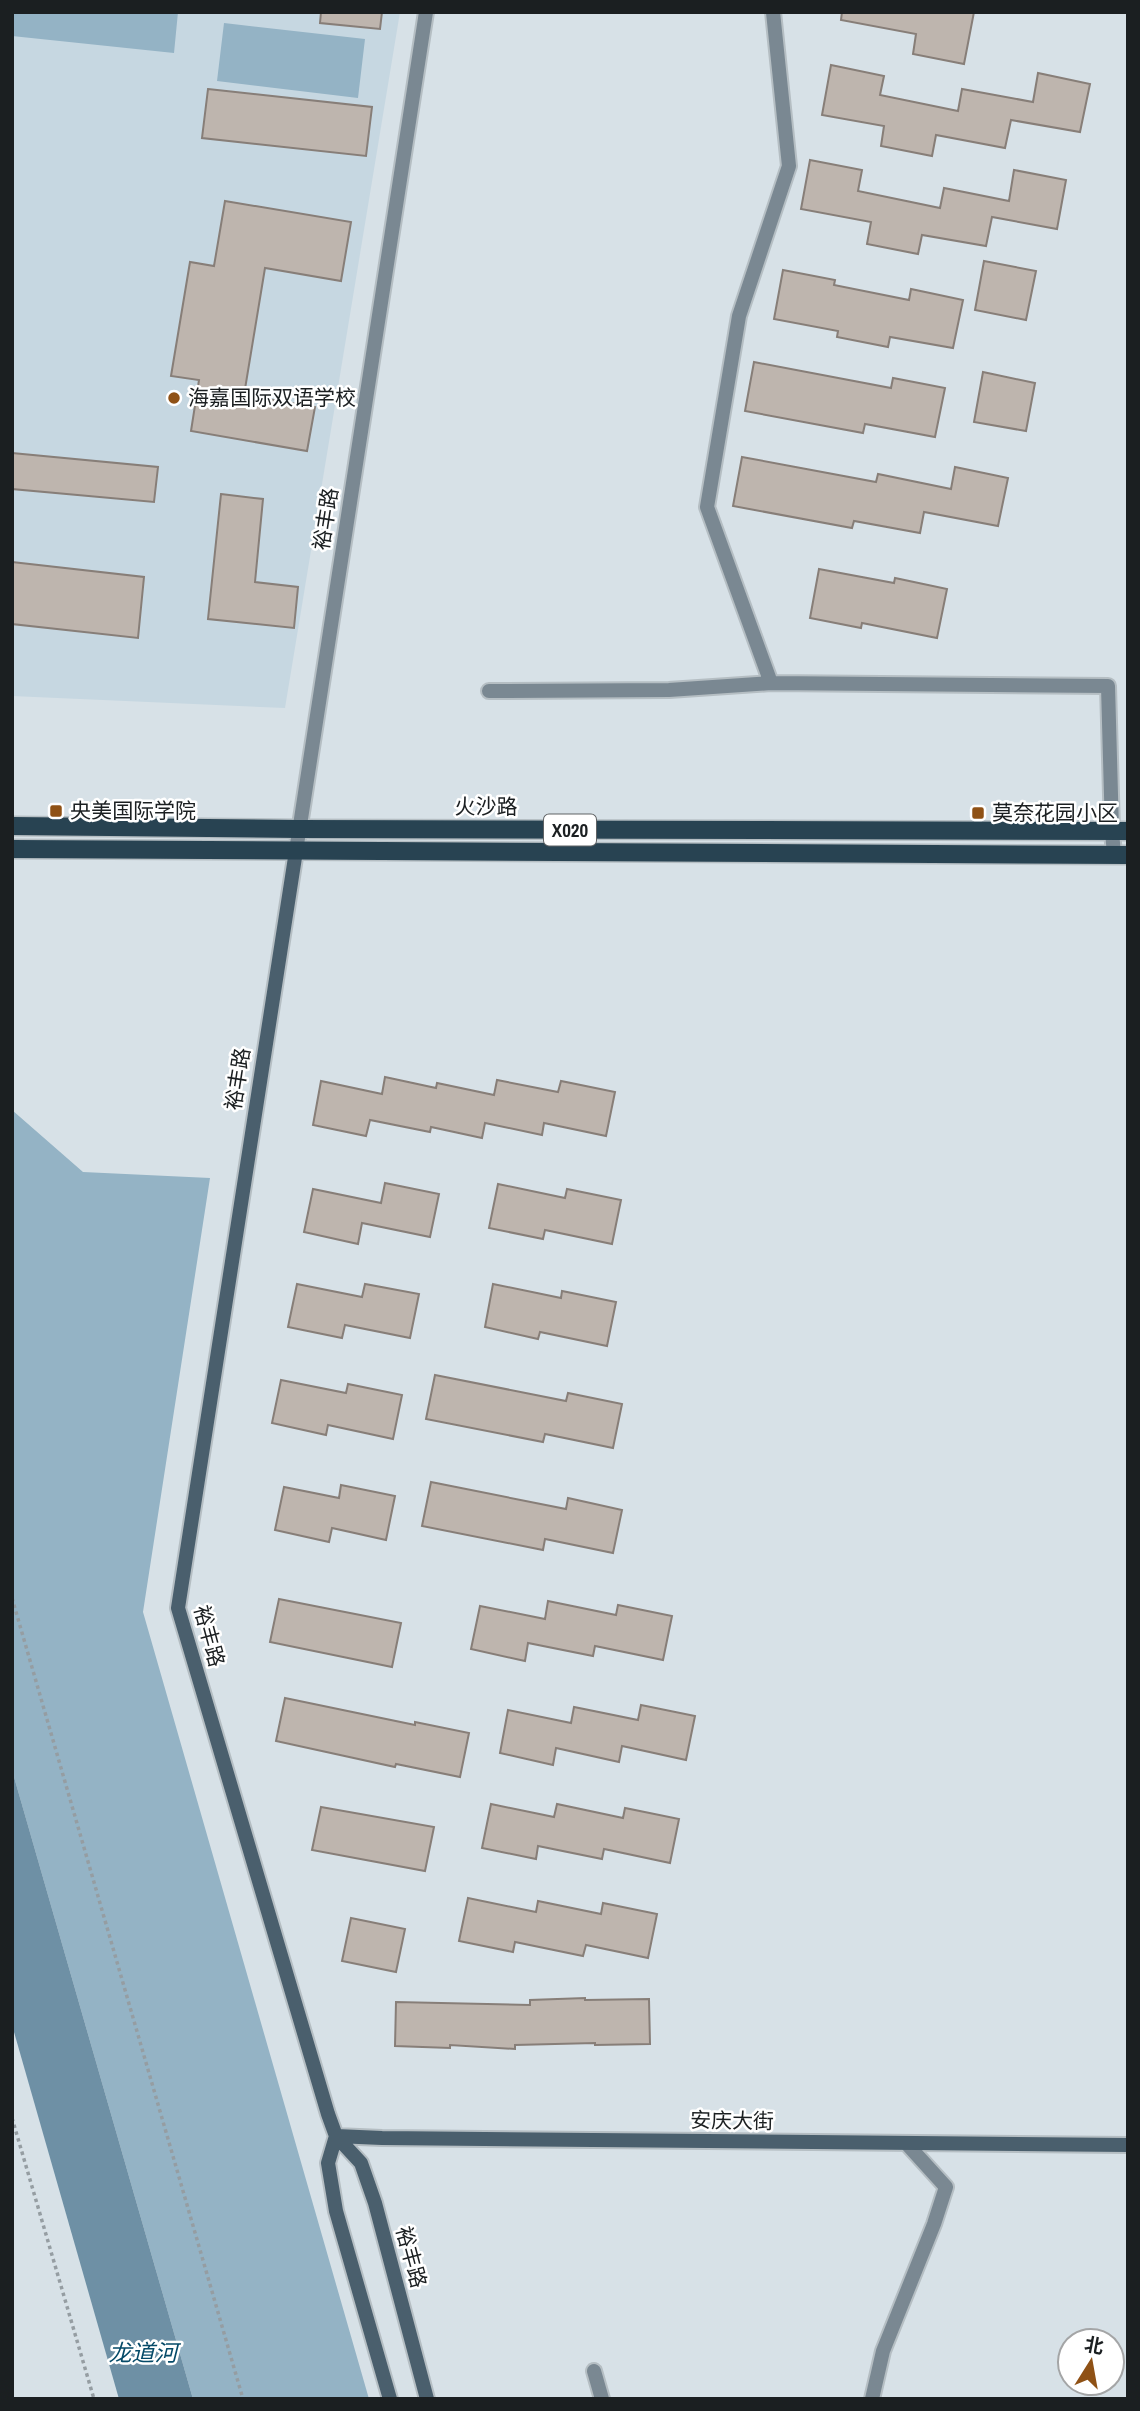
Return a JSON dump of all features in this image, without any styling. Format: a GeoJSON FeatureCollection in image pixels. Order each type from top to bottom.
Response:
{"type":"FeatureCollection","features":[{"type":"Feature","properties":{"kind":"main road","name":"火沙路"},"geometry":{"type":"LineString","coordinates":[[12,826],[1120,831]]}},
{"type":"Feature","properties":{"kind":"main road","name":"X020"},"geometry":{"type":"LineString","coordinates":[[12,849],[1121,855]]}},
{"type":"Feature","properties":{"kind":"street","name":"裕丰路"},"geometry":{"type":"LineString","coordinates":[[426,12],[178,1608],[336,2136],[361,2163],[375,2203],[427,2399]]}},
{"type":"Feature","properties":{"kind":"street"},"geometry":{"type":"LineString","coordinates":[[771,683],[707,507],[739,316],[789,166],[773,12]]}},
{"type":"Feature","properties":{"kind":"street"},"geometry":{"type":"LineString","coordinates":[[489,691],[669,690],[771,683],[1108,686],[1121,855]]}},
{"type":"Feature","properties":{"kind":"street","name":"裕丰路"},"geometry":{"type":"LineString","coordinates":[[336,2136],[328,2162],[336,2211],[390,2399]]}},
{"type":"Feature","properties":{"kind":"street","name":"安庆大街"},"geometry":{"type":"LineString","coordinates":[[336,2136],[1128,2145]]}},
{"type":"Feature","properties":{"kind":"street"},"geometry":{"type":"LineString","coordinates":[[872,2399],[883,2351],[946,2187],[907,2144]]}},
{"type":"Feature","properties":{"kind":"street"},"geometry":{"type":"LineString","coordinates":[[594,2371],[602,2399]]}},
{"type":"Feature","properties":{"kind":"path"},"geometry":{"type":"LineString","coordinates":[[12,1598],[243,2399]]}},
{"type":"Feature","properties":{"kind":"path"},"geometry":{"type":"LineString","coordinates":[[12,2118],[94,2399]]}},
{"type":"Feature","properties":{"kind":"shaded area","name":"海嘉国际双语学校"},"geometry":{"type":"Polygon","coordinates":[[[12,12],[400,12],[285,708],[12,696],[12,12]]]}},
{"type":"Feature","properties":{"kind":"shaded area"},"geometry":{"type":"Polygon","coordinates":[[[12,12],[178,12],[174,53],[12,36],[12,12]]]}},
{"type":"Feature","properties":{"kind":"shaded area"},"geometry":{"type":"Polygon","coordinates":[[[224,23],[365,39],[358,98],[217,81],[224,23]]]}},
{"type":"Feature","properties":{"kind":"shaded area"},"geometry":{"type":"Polygon","coordinates":[[[12,1110],[83,1172],[210,1178],[143,1612],[369,2399],[193,2399],[12,1770],[12,1110]]]}},
{"type":"Feature","properties":{"kind":"water","name":"龙道河"},"geometry":{"type":"Polygon","coordinates":[[[12,1770],[193,2399],[119,2399],[12,2025],[12,1770]]]}},
{"type":"Feature","properties":{"kind":"building"},"geometry":{"type":"Polygon","coordinates":[[[321,12],[382,12],[380,29],[320,23],[321,12]]]}},
{"type":"Feature","properties":{"kind":"building"},"geometry":{"type":"Polygon","coordinates":[[[842,12],[974,12],[964,64],[913,54],[916,34],[841,20],[842,12]]]}},
{"type":"Feature","properties":{"kind":"building"},"geometry":{"type":"Polygon","coordinates":[[[831,65],[884,76],[880,95],[958,111],[962,89],[1033,102],[1038,73],[1090,84],[1080,132],[1011,120],[1005,148],[936,135],[932,156],[881,146],[884,126],[822,115],[831,65]]]}},
{"type":"Feature","properties":{"kind":"building"},"geometry":{"type":"Polygon","coordinates":[[[208,89],[372,107],[366,156],[202,138],[208,89]]]}},
{"type":"Feature","properties":{"kind":"building"},"geometry":{"type":"Polygon","coordinates":[[[810,160],[862,170],[858,191],[940,208],[944,188],[1009,201],[1014,170],[1066,180],[1057,229],[992,217],[986,246],[922,235],[918,254],[867,244],[871,222],[801,209],[810,160]]]}},
{"type":"Feature","properties":{"kind":"building"},"geometry":{"type":"Polygon","coordinates":[[[225,201],[351,222],[341,281],[265,268],[244,395],[315,407],[307,451],[191,431],[199,380],[171,376],[190,262],[214,266],[225,201]]]}},
{"type":"Feature","properties":{"kind":"building"},"geometry":{"type":"Polygon","coordinates":[[[984,261],[1036,271],[1026,320],[975,310],[984,261]]]}},
{"type":"Feature","properties":{"kind":"building"},"geometry":{"type":"Polygon","coordinates":[[[783,270],[835,280],[834,285],[909,300],[911,289],[963,300],[953,348],[890,337],[888,347],[837,337],[838,331],[774,319],[783,270]]]}},
{"type":"Feature","properties":{"kind":"building"},"geometry":{"type":"Polygon","coordinates":[[[754,362],[891,388],[893,378],[945,388],[935,437],[865,424],[863,433],[745,411],[754,362]]]}},
{"type":"Feature","properties":{"kind":"building"},"geometry":{"type":"Polygon","coordinates":[[[983,372],[1035,383],[1026,431],[974,422],[983,372]]]}},
{"type":"Feature","properties":{"kind":"building"},"geometry":{"type":"Polygon","coordinates":[[[12,453],[158,467],[154,502],[12,489],[12,453]]]}},
{"type":"Feature","properties":{"kind":"building"},"geometry":{"type":"Polygon","coordinates":[[[742,457],[876,482],[878,474],[951,489],[955,467],[1008,478],[998,526],[924,512],[920,533],[854,521],[852,528],[733,506],[742,457]]]}},
{"type":"Feature","properties":{"kind":"building"},"geometry":{"type":"Polygon","coordinates":[[[221,494],[263,499],[255,582],[298,587],[294,628],[208,619],[221,494]]]}},
{"type":"Feature","properties":{"kind":"building"},"geometry":{"type":"Polygon","coordinates":[[[12,562],[144,577],[138,638],[12,624],[12,562]]]}},
{"type":"Feature","properties":{"kind":"building"},"geometry":{"type":"Polygon","coordinates":[[[819,569],[894,583],[895,578],[947,589],[937,638],[862,623],[861,628],[810,618],[819,569]]]}},
{"type":"Feature","properties":{"kind":"building"},"geometry":{"type":"Polygon","coordinates":[[[385,1077],[436,1088],[437,1083],[494,1095],[497,1080],[558,1092],[561,1081],[615,1092],[606,1136],[544,1123],[542,1135],[485,1123],[482,1138],[431,1127],[430,1132],[370,1120],[366,1136],[313,1125],[321,1081],[382,1094],[385,1077]]]}},
{"type":"Feature","properties":{"kind":"building"},"geometry":{"type":"Polygon","coordinates":[[[385,1183],[439,1194],[430,1237],[362,1223],[358,1244],[304,1232],[313,1189],[381,1203],[385,1183]]]}},
{"type":"Feature","properties":{"kind":"building"},"geometry":{"type":"Polygon","coordinates":[[[498,1184],[565,1198],[567,1189],[621,1200],[612,1244],[545,1230],[543,1239],[489,1228],[498,1184]]]}},
{"type":"Feature","properties":{"kind":"building"},"geometry":{"type":"Polygon","coordinates":[[[297,1284],[362,1297],[365,1284],[419,1294],[410,1338],[345,1325],[342,1338],[288,1327],[297,1284]]]}},
{"type":"Feature","properties":{"kind":"building"},"geometry":{"type":"Polygon","coordinates":[[[493,1284],[561,1298],[562,1291],[616,1302],[607,1346],[540,1332],[538,1339],[485,1327],[493,1284]]]}},
{"type":"Feature","properties":{"kind":"building"},"geometry":{"type":"Polygon","coordinates":[[[435,1375],[566,1401],[568,1393],[622,1404],[613,1448],[545,1434],[543,1442],[426,1419],[435,1375]]]}},
{"type":"Feature","properties":{"kind":"building"},"geometry":{"type":"Polygon","coordinates":[[[281,1380],[346,1393],[348,1384],[402,1395],[393,1439],[328,1425],[326,1435],[272,1423],[281,1380]]]}},
{"type":"Feature","properties":{"kind":"building"},"geometry":{"type":"Polygon","coordinates":[[[431,1482],[566,1509],[568,1498],[622,1510],[613,1553],[545,1539],[543,1550],[422,1526],[431,1482]]]}},
{"type":"Feature","properties":{"kind":"building"},"geometry":{"type":"Polygon","coordinates":[[[341,1485],[395,1496],[386,1540],[332,1528],[329,1542],[275,1530],[284,1487],[339,1498],[341,1485]]]}},
{"type":"Feature","properties":{"kind":"building"},"geometry":{"type":"Polygon","coordinates":[[[279,1599],[401,1623],[392,1667],[270,1642],[279,1599]]]}},
{"type":"Feature","properties":{"kind":"building"},"geometry":{"type":"Polygon","coordinates":[[[548,1601],[616,1615],[618,1605],[672,1616],[663,1660],[595,1646],[593,1656],[528,1643],[525,1661],[471,1649],[480,1606],[545,1619],[548,1601]]]}},
{"type":"Feature","properties":{"kind":"building"},"geometry":{"type":"Polygon","coordinates":[[[285,1698],[415,1725],[415,1722],[469,1733],[460,1777],[396,1764],[395,1767],[276,1741],[285,1698]]]}},
{"type":"Feature","properties":{"kind":"building"},"geometry":{"type":"Polygon","coordinates":[[[641,1705],[695,1716],[686,1760],[622,1746],[619,1762],[556,1748],[553,1765],[500,1753],[508,1710],[571,1723],[574,1707],[638,1720],[641,1705]]]}},
{"type":"Feature","properties":{"kind":"building"},"geometry":{"type":"Polygon","coordinates":[[[491,1804],[554,1817],[557,1804],[623,1818],[625,1808],[679,1819],[670,1863],[604,1849],[602,1859],[538,1846],[536,1859],[482,1848],[491,1804]]]}},
{"type":"Feature","properties":{"kind":"building"},"geometry":{"type":"Polygon","coordinates":[[[321,1807],[434,1827],[425,1871],[312,1850],[321,1807]]]}},
{"type":"Feature","properties":{"kind":"building"},"geometry":{"type":"Polygon","coordinates":[[[468,1898],[536,1912],[538,1901],[601,1914],[603,1903],[657,1914],[648,1958],[586,1945],[583,1956],[515,1942],[513,1952],[459,1941],[468,1898]]]}},
{"type":"Feature","properties":{"kind":"building"},"geometry":{"type":"Polygon","coordinates":[[[351,1918],[405,1929],[396,1972],[342,1961],[351,1918]]]}},
{"type":"Feature","properties":{"kind":"building"},"geometry":{"type":"Polygon","coordinates":[[[649,1999],[650,2044],[515,2045],[515,2049],[450,2045],[450,2048],[395,2046],[396,2002],[530,2005],[530,2000],[649,1999]]]}},
{"type":"Feature","properties":{"kind":"place","name":"海嘉国际双语学校"},"geometry":{"type":"Point","coordinates":[174,398]}},
{"type":"Feature","properties":{"kind":"place","name":"央美国际学院"},"geometry":{"type":"Point","coordinates":[56,811]}},
{"type":"Feature","properties":{"kind":"place","name":"莫奈花园小区"},"geometry":{"type":"Point","coordinates":[978,813]}}]}
